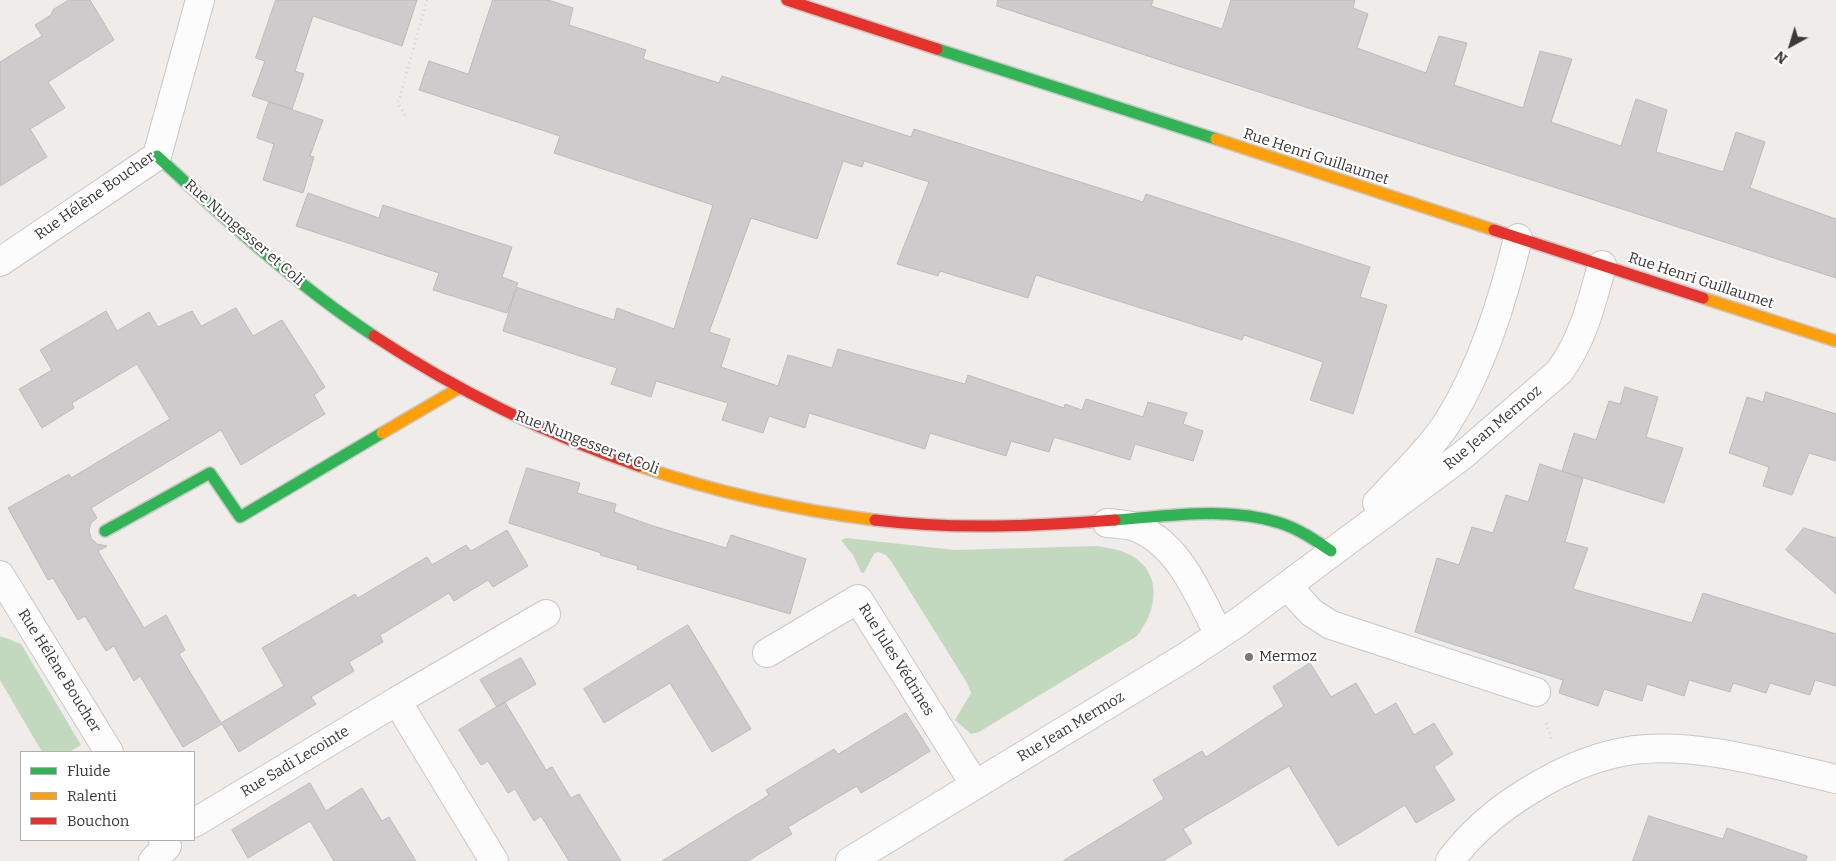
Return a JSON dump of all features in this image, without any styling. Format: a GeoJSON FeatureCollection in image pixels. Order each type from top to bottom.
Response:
{"type":"FeatureCollection","features":[{"type":"Feature","properties":{"kind":"street","name":"Rue Hélène Boucher"},"geometry":{"type":"LineString","coordinates":[[0,262],[157,156],[200,0]]}},
{"type":"Feature","properties":{"kind":"street","name":"Rue Henri Guillaumet"},"geometry":{"type":"LineString","coordinates":[[787,0],[1836,341]]}},
{"type":"Feature","properties":{"kind":"street","name":"Rue Nungesser et Coli"},"geometry":{"type":"LineString","coordinates":[[157,156],[263,253],[346,317],[458,388],[526,422],[602,452],[708,487],[764,501],[858,518],[910,524],[995,526],[1227,513],[1280,523],[1308,536],[1331,552]]}},
{"type":"Feature","properties":{"kind":"street","name":"Rue Jean Mermoz"},"geometry":{"type":"LineString","coordinates":[[1331,552],[1449,421],[1464,393],[1496,314],[1518,238]]}},
{"type":"Feature","properties":{"kind":"street","name":"Rue Jean Mermoz"},"geometry":{"type":"LineString","coordinates":[[850,861],[1219,635],[1463,455],[1559,372],[1571,356],[1579,340],[1602,265]]}},
{"type":"Feature","properties":{"kind":"street"},"geometry":{"type":"LineString","coordinates":[[105,531],[210,473],[240,517],[458,388]]}},
{"type":"Feature","properties":{"kind":"street","name":"Rue Nungesser et Coli"},"geometry":{"type":"LineString","coordinates":[[1096,521],[1136,527],[1163,543],[1188,574],[1219,635]]}},
{"type":"Feature","properties":{"kind":"street","name":"Rue Hélène Boucher"},"geometry":{"type":"LineString","coordinates":[[3,586],[108,751]]}},
{"type":"Feature","properties":{"kind":"street"},"geometry":{"type":"LineString","coordinates":[[1287,586],[1312,614],[1331,626],[1536,692]]}},
{"type":"Feature","properties":{"kind":"street","name":"Rue Jules Védrines"},"geometry":{"type":"LineString","coordinates":[[767,653],[858,599],[975,786]]}},
{"type":"Feature","properties":{"kind":"street","name":"Rue Sadi Lecointe"},"geometry":{"type":"LineString","coordinates":[[195,823],[397,701],[546,614]]}},
{"type":"Feature","properties":{"kind":"street"},"geometry":{"type":"LineString","coordinates":[[397,701],[494,861]]}},
{"type":"Feature","properties":{"kind":"street"},"geometry":{"type":"LineString","coordinates":[[1450,861],[1463,844],[1487,820],[1516,798],[1563,772],[1605,756],[1635,750],[1711,753],[1757,761],[1836,779]]}},
{"type":"Feature","properties":{"kind":"path"},"geometry":{"type":"LineString","coordinates":[[405,115],[398,103],[427,0]]}},
{"type":"Feature","properties":{"kind":"path"},"geometry":{"type":"LineString","coordinates":[[1536,692],[1563,772]]}},
{"type":"Feature","properties":{"kind":"green space"},"geometry":{"type":"Polygon","coordinates":[[[846,538],[955,550],[1098,546],[1121,551],[1134,557],[1144,566],[1150,576],[1153,600],[1145,624],[1137,636],[979,732],[971,734],[955,720],[971,693],[967,683],[891,561],[886,555],[878,552],[874,554],[864,573],[861,572],[853,555],[841,540],[846,538]]]}},
{"type":"Feature","properties":{"kind":"green space"},"geometry":{"type":"Polygon","coordinates":[[[0,636],[21,644],[81,745],[71,751],[41,751],[0,680],[0,636]]]}},
{"type":"Feature","properties":{"kind":"building"},"geometry":{"type":"Polygon","coordinates":[[[69,0],[90,0],[114,40],[48,82],[65,108],[30,129],[47,157],[0,186],[0,62],[42,36],[35,25],[69,0]]]}},
{"type":"Feature","properties":{"kind":"building"},"geometry":{"type":"Polygon","coordinates":[[[276,0],[417,0],[402,46],[313,16],[295,71],[304,74],[292,109],[252,96],[265,61],[256,58],[276,0]]]}},
{"type":"Feature","properties":{"kind":"building"},"geometry":{"type":"Polygon","coordinates":[[[493,0],[548,0],[573,8],[569,25],[646,50],[643,59],[719,83],[722,76],[911,137],[914,129],[1143,202],[1146,194],[1370,267],[1360,297],[1387,305],[1353,414],[1310,400],[1323,362],[1244,335],[1242,340],[1036,275],[1028,298],[940,271],[938,276],[897,264],[929,182],[864,161],[862,167],[843,161],[817,239],[751,218],[709,332],[730,339],[721,367],[778,386],[788,355],[832,368],[838,349],[965,384],[968,375],[1064,408],[1065,404],[1082,410],[1086,399],[1143,417],[1148,402],[1187,413],[1183,424],[1203,431],[1193,461],[1135,444],[1130,460],[1054,437],[1049,452],[1011,441],[1006,456],[930,433],[925,449],[809,413],[805,428],[769,416],[763,433],[722,420],[728,403],[656,381],[651,397],[611,384],[617,368],[503,331],[516,289],[507,313],[433,290],[439,273],[296,226],[308,193],[379,218],[383,205],[512,247],[502,277],[518,283],[516,287],[614,320],[617,308],[674,329],[713,205],[554,153],[560,136],[419,90],[429,61],[468,74],[493,0]]]}},
{"type":"Feature","properties":{"kind":"building"},"geometry":{"type":"Polygon","coordinates":[[[998,0],[1153,0],[1151,6],[1222,29],[1231,0],[1355,0],[1353,8],[1368,14],[1357,48],[1426,73],[1439,36],[1467,43],[1454,85],[1523,108],[1540,51],[1572,59],[1551,122],[1621,146],[1636,99],[1667,110],[1656,152],[1723,172],[1736,132],[1765,142],[1750,188],[1836,219],[1836,278],[997,6],[998,0]]]}},
{"type":"Feature","properties":{"kind":"building"},"geometry":{"type":"Polygon","coordinates":[[[269,102],[323,120],[310,156],[314,157],[303,193],[263,180],[274,144],[257,138],[269,102]]]}},
{"type":"Feature","properties":{"kind":"building"},"geometry":{"type":"Polygon","coordinates":[[[236,308],[253,336],[282,320],[325,387],[314,395],[325,414],[241,465],[221,430],[91,508],[97,518],[91,523],[89,530],[91,538],[97,544],[107,546],[98,551],[144,628],[166,615],[185,650],[179,654],[221,723],[284,686],[262,648],[355,594],[358,598],[427,557],[432,565],[466,545],[471,551],[507,530],[528,566],[493,587],[488,580],[454,601],[449,593],[380,635],[383,642],[349,662],[354,671],[311,697],[316,704],[239,752],[222,724],[183,747],[140,676],[134,681],[114,646],[106,651],[85,616],[78,620],[53,578],[48,580],[8,508],[69,474],[71,478],[170,419],[137,364],[72,403],[74,408],[42,428],[19,389],[52,370],[40,350],[106,311],[117,331],[149,312],[158,327],[192,311],[201,326],[236,308]]]}},
{"type":"Feature","properties":{"kind":"building"},"geometry":{"type":"Polygon","coordinates":[[[1625,387],[1658,397],[1646,437],[1683,448],[1664,503],[1562,471],[1574,433],[1596,440],[1609,401],[1620,404],[1625,387]]]}},
{"type":"Feature","properties":{"kind":"building"},"geometry":{"type":"Polygon","coordinates":[[[1766,392],[1836,414],[1836,461],[1809,453],[1792,495],[1763,486],[1769,467],[1729,453],[1747,397],[1763,402],[1766,392]]]}},
{"type":"Feature","properties":{"kind":"building"},"geometry":{"type":"Polygon","coordinates":[[[1540,464],[1583,478],[1565,542],[1588,548],[1573,589],[1692,623],[1703,593],[1836,634],[1836,686],[1815,680],[1810,695],[1770,683],[1766,693],[1733,683],[1730,692],[1689,680],[1684,696],[1647,684],[1642,701],[1604,689],[1598,706],[1559,693],[1563,680],[1415,632],[1437,558],[1459,565],[1472,527],[1493,533],[1506,495],[1528,502],[1540,464]]]}},
{"type":"Feature","properties":{"kind":"building"},"geometry":{"type":"Polygon","coordinates":[[[527,468],[580,483],[577,493],[616,504],[614,512],[650,525],[726,548],[731,535],[806,559],[790,614],[637,569],[638,566],[600,555],[601,553],[509,523],[527,468]]]}},
{"type":"Feature","properties":{"kind":"building"},"geometry":{"type":"Polygon","coordinates":[[[1804,528],[1836,538],[1836,594],[1786,550],[1804,528]]]}},
{"type":"Feature","properties":{"kind":"building"},"geometry":{"type":"Polygon","coordinates":[[[688,625],[751,729],[712,752],[670,683],[604,723],[584,689],[688,625]]]}},
{"type":"Feature","properties":{"kind":"building"},"geometry":{"type":"Polygon","coordinates":[[[521,658],[536,684],[497,707],[480,680],[521,658]]]}},
{"type":"Feature","properties":{"kind":"building"},"geometry":{"type":"Polygon","coordinates":[[[1310,663],[1331,697],[1356,683],[1375,715],[1396,703],[1414,735],[1434,723],[1453,754],[1434,767],[1455,800],[1416,823],[1405,805],[1338,846],[1289,766],[1183,829],[1192,843],[1163,861],[1063,861],[1164,799],[1153,780],[1202,751],[1206,757],[1284,706],[1273,687],[1310,663]]]}},
{"type":"Feature","properties":{"kind":"building"},"geometry":{"type":"Polygon","coordinates":[[[505,702],[546,770],[552,767],[571,798],[579,794],[621,861],[569,861],[541,816],[534,821],[515,789],[508,793],[488,761],[481,765],[459,730],[505,702]]]}},
{"type":"Feature","properties":{"kind":"building"},"geometry":{"type":"Polygon","coordinates":[[[906,713],[930,751],[895,773],[861,793],[857,786],[823,806],[788,827],[792,834],[748,861],[662,861],[769,795],[766,790],[834,749],[838,754],[906,713]]]}},
{"type":"Feature","properties":{"kind":"building"},"geometry":{"type":"Polygon","coordinates":[[[310,783],[326,811],[362,788],[382,821],[389,817],[416,861],[334,861],[310,821],[248,858],[232,830],[310,783]]]}},
{"type":"Feature","properties":{"kind":"building"},"geometry":{"type":"Polygon","coordinates":[[[1649,816],[1723,839],[1727,828],[1807,856],[1806,861],[1633,861],[1649,816]]]}},
{"type":"Feature","properties":{"kind":"traffic: fast"},"geometry":{"type":"LineString","coordinates":[[937,49],[1216,139]]}},
{"type":"Feature","properties":{"kind":"traffic: fast"},"geometry":{"type":"LineString","coordinates":[[157,156],[289,273],[316,295],[374,336]]}},
{"type":"Feature","properties":{"kind":"traffic: fast"},"geometry":{"type":"LineString","coordinates":[[105,531],[210,473],[240,517],[382,433]]}},
{"type":"Feature","properties":{"kind":"traffic: fast"},"geometry":{"type":"LineString","coordinates":[[1115,520],[1198,514],[1240,515],[1287,525],[1307,535],[1331,551]]}},
{"type":"Feature","properties":{"kind":"traffic: slow"},"geometry":{"type":"LineString","coordinates":[[1216,139],[1494,230]]}},
{"type":"Feature","properties":{"kind":"traffic: slow"},"geometry":{"type":"LineString","coordinates":[[1703,298],[1836,341]]}},
{"type":"Feature","properties":{"kind":"traffic: slow"},"geometry":{"type":"LineString","coordinates":[[382,433],[459,388]]}},
{"type":"Feature","properties":{"kind":"traffic: slow"},"geometry":{"type":"LineString","coordinates":[[639,466],[697,484],[756,499],[815,511],[875,520]]}},
{"type":"Feature","properties":{"kind":"traffic: jam"},"geometry":{"type":"LineString","coordinates":[[787,0],[937,49]]}},
{"type":"Feature","properties":{"kind":"traffic: jam"},"geometry":{"type":"LineString","coordinates":[[1494,230],[1703,298]]}},
{"type":"Feature","properties":{"kind":"traffic: jam"},"geometry":{"type":"LineString","coordinates":[[374,336],[437,375],[502,409],[569,440],[639,466]]}},
{"type":"Feature","properties":{"kind":"traffic: jam"},"geometry":{"type":"LineString","coordinates":[[875,520],[965,526],[1055,524],[1115,520]]}},
{"type":"Feature","properties":{"kind":"place","name":"Mermoz"},"geometry":{"type":"Point","coordinates":[1249,657]}}]}
